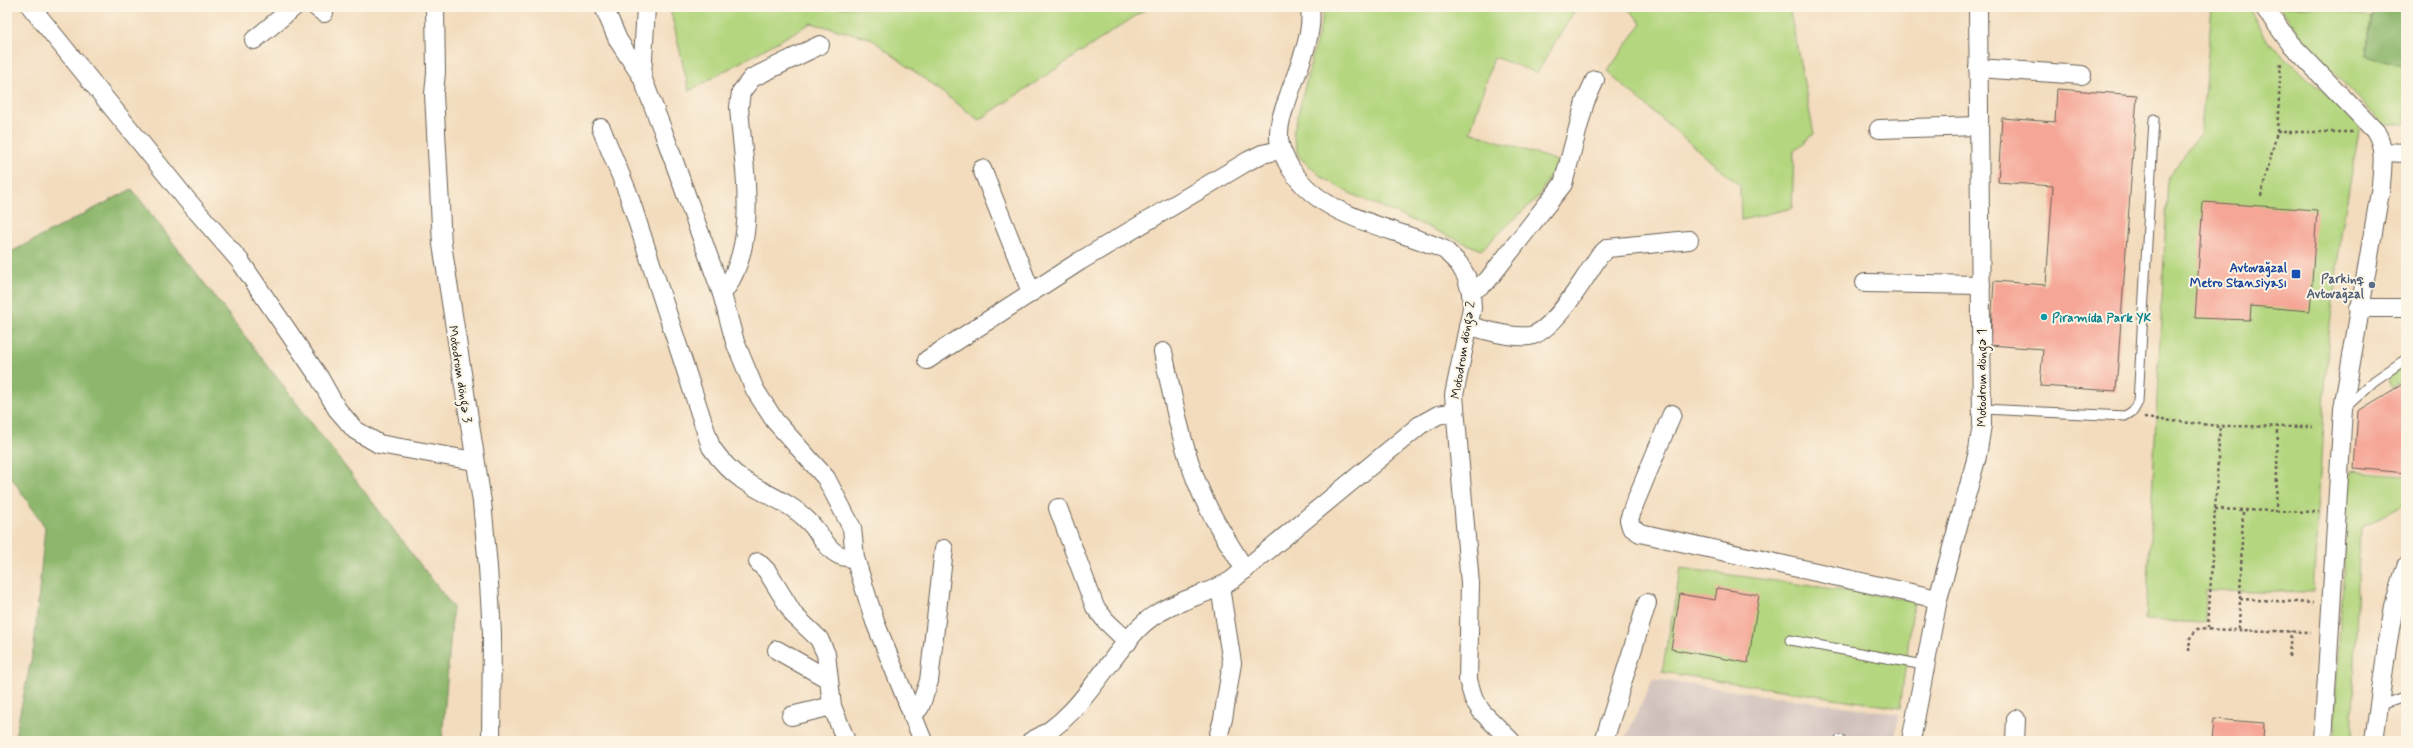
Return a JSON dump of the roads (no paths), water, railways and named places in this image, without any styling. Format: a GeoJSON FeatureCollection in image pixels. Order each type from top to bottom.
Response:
{"type":"FeatureCollection","features":[{"type":"Feature","properties":{"kind":"street"},"geometry":{"type":"LineString","coordinates":[[31,7],[187,200],[240,260],[319,377],[337,409],[355,430],[378,444],[474,460]]}},
{"type":"Feature","properties":{"kind":"street"},"geometry":{"type":"LineString","coordinates":[[254,40],[294,7]]}},
{"type":"Feature","properties":{"kind":"street","name":"Motodrom döngə 3"},"geometry":{"type":"LineString","coordinates":[[435,7],[436,72],[434,94],[442,244],[474,460],[482,502],[492,633],[491,741]]}},
{"type":"Feature","properties":{"kind":"street"},"geometry":{"type":"LineString","coordinates":[[604,7],[618,40],[642,77],[722,294],[735,342],[755,390],[776,421],[826,478],[852,528],[855,558],[875,622],[922,741]]}},
{"type":"Feature","properties":{"kind":"street"},"geometry":{"type":"LineString","coordinates":[[642,77],[646,7]]}},
{"type":"Feature","properties":{"kind":"street","name":"Motodrom döngə 2"},"geometry":{"type":"LineString","coordinates":[[1310,7],[1311,17],[1307,40],[1280,119],[1279,134],[1281,150],[1294,174],[1308,190],[1330,206],[1445,250],[1459,264],[1466,276],[1471,292],[1472,308],[1456,376],[1454,412],[1468,540],[1470,584],[1468,680],[1474,700],[1482,712],[1511,741]]}},
{"type":"Feature","properties":{"kind":"street","name":"Motodrom döngə 1"},"geometry":{"type":"LineString","coordinates":[[1911,741],[1924,665],[1938,599],[1977,456],[1983,410],[1978,7]]}},
{"type":"Feature","properties":{"kind":"street"},"geometry":{"type":"LineString","coordinates":[[2264,7],[2290,44],[2376,132],[2381,141],[2383,152],[2381,186],[2359,308],[2343,410],[2323,741]]}},
{"type":"Feature","properties":{"kind":"street"},"geometry":{"type":"LineString","coordinates":[[722,294],[731,281],[739,263],[746,217],[739,106],[741,92],[752,78],[820,45]]}},
{"type":"Feature","properties":{"kind":"street"},"geometry":{"type":"LineString","coordinates":[[1978,68],[2082,75]]}},
{"type":"Feature","properties":{"kind":"street"},"geometry":{"type":"LineString","coordinates":[[1471,292],[1486,281],[1552,200],[1563,184],[1585,102],[1595,80]]}},
{"type":"Feature","properties":{"kind":"street"},"geometry":{"type":"LineString","coordinates":[[1878,129],[1979,126]]}},
{"type":"Feature","properties":{"kind":"street"},"geometry":{"type":"LineString","coordinates":[[601,128],[628,193],[705,433],[711,447],[722,462],[742,479],[797,511],[808,521],[833,553],[842,558],[855,558]]}},
{"type":"Feature","properties":{"kind":"street"},"geometry":{"type":"LineString","coordinates":[[927,360],[1030,292],[1248,161],[1281,150]]}},
{"type":"Feature","properties":{"kind":"street"},"geometry":{"type":"LineString","coordinates":[[2383,152],[2406,153]]}},
{"type":"Feature","properties":{"kind":"street"},"geometry":{"type":"LineString","coordinates":[[982,169],[1030,292]]}},
{"type":"Feature","properties":{"kind":"street"},"geometry":{"type":"LineString","coordinates":[[1468,326],[1517,336],[1531,336],[1550,323],[1599,256],[1608,248],[1689,240]]}},
{"type":"Feature","properties":{"kind":"street"},"geometry":{"type":"LineString","coordinates":[[1865,283],[1981,285]]}},
{"type":"Feature","properties":{"kind":"street"},"geometry":{"type":"LineString","coordinates":[[2359,308],[2406,308]]}},
{"type":"Feature","properties":{"kind":"street"},"geometry":{"type":"LineString","coordinates":[[1163,352],[1179,429],[1187,456],[1210,512],[1246,570]]}},
{"type":"Feature","properties":{"kind":"street"},"geometry":{"type":"LineString","coordinates":[[1031,741],[1047,732],[1072,709],[1142,624],[1161,612],[1220,587],[1246,570],[1420,425],[1438,415],[1454,412]]}},
{"type":"Feature","properties":{"kind":"street"},"geometry":{"type":"LineString","coordinates":[[1672,414],[1634,505],[1629,520],[1631,528],[1640,533],[1938,599]]}},
{"type":"Feature","properties":{"kind":"street"},"geometry":{"type":"LineString","coordinates":[[1058,508],[1095,607],[1106,621],[1128,642]]}},
{"type":"Feature","properties":{"kind":"street"},"geometry":{"type":"LineString","coordinates":[[912,716],[920,707],[929,681],[944,548]]}},
{"type":"Feature","properties":{"kind":"street"},"geometry":{"type":"LineString","coordinates":[[758,562],[767,571],[794,615],[818,639],[826,654],[832,706],[846,741]]}},
{"type":"Feature","properties":{"kind":"street"},"geometry":{"type":"LineString","coordinates":[[2374,741],[2394,606],[2406,566]]}},
{"type":"Feature","properties":{"kind":"street"},"geometry":{"type":"LineString","coordinates":[[1217,741],[1223,720],[1232,663],[1220,587]]}},
{"type":"Feature","properties":{"kind":"street"},"geometry":{"type":"LineString","coordinates":[[1604,741],[1647,603]]}},
{"type":"Feature","properties":{"kind":"street"},"geometry":{"type":"LineString","coordinates":[[777,650],[828,679]]}},
{"type":"Feature","properties":{"kind":"street"},"geometry":{"type":"LineString","coordinates":[[791,716],[832,706]]}},
{"type":"Feature","properties":{"kind":"street"},"geometry":{"type":"LineString","coordinates":[[2015,741],[2016,719]]}},
{"type":"Feature","properties":{"kind":"lane"},"geometry":{"type":"LineString","coordinates":[[1983,410],[2125,416],[2133,411],[2138,402],[2154,119]]}},
{"type":"Feature","properties":{"kind":"lane"},"geometry":{"type":"LineString","coordinates":[[2343,410],[2374,381],[2406,359]]}},
{"type":"Feature","properties":{"kind":"lane"},"geometry":{"type":"LineString","coordinates":[[1790,640],[1924,665]]}},
{"type":"Feature","properties":{"kind":"lane"},"geometry":{"type":"LineString","coordinates":[[2379,706],[2406,696]]}},
{"type":"Feature","properties":{"kind":"place","name":"Avtovağzal Metro Stansiyası"},"geometry":{"type":"Point","coordinates":[2296,274]}},
{"type":"Feature","properties":{"kind":"place","name":"Parkinq Avtovağzal"},"geometry":{"type":"Point","coordinates":[2372,285]}},
{"type":"Feature","properties":{"kind":"place","name":"Piramida Park YK"},"geometry":{"type":"Point","coordinates":[2044,317]}}]}
